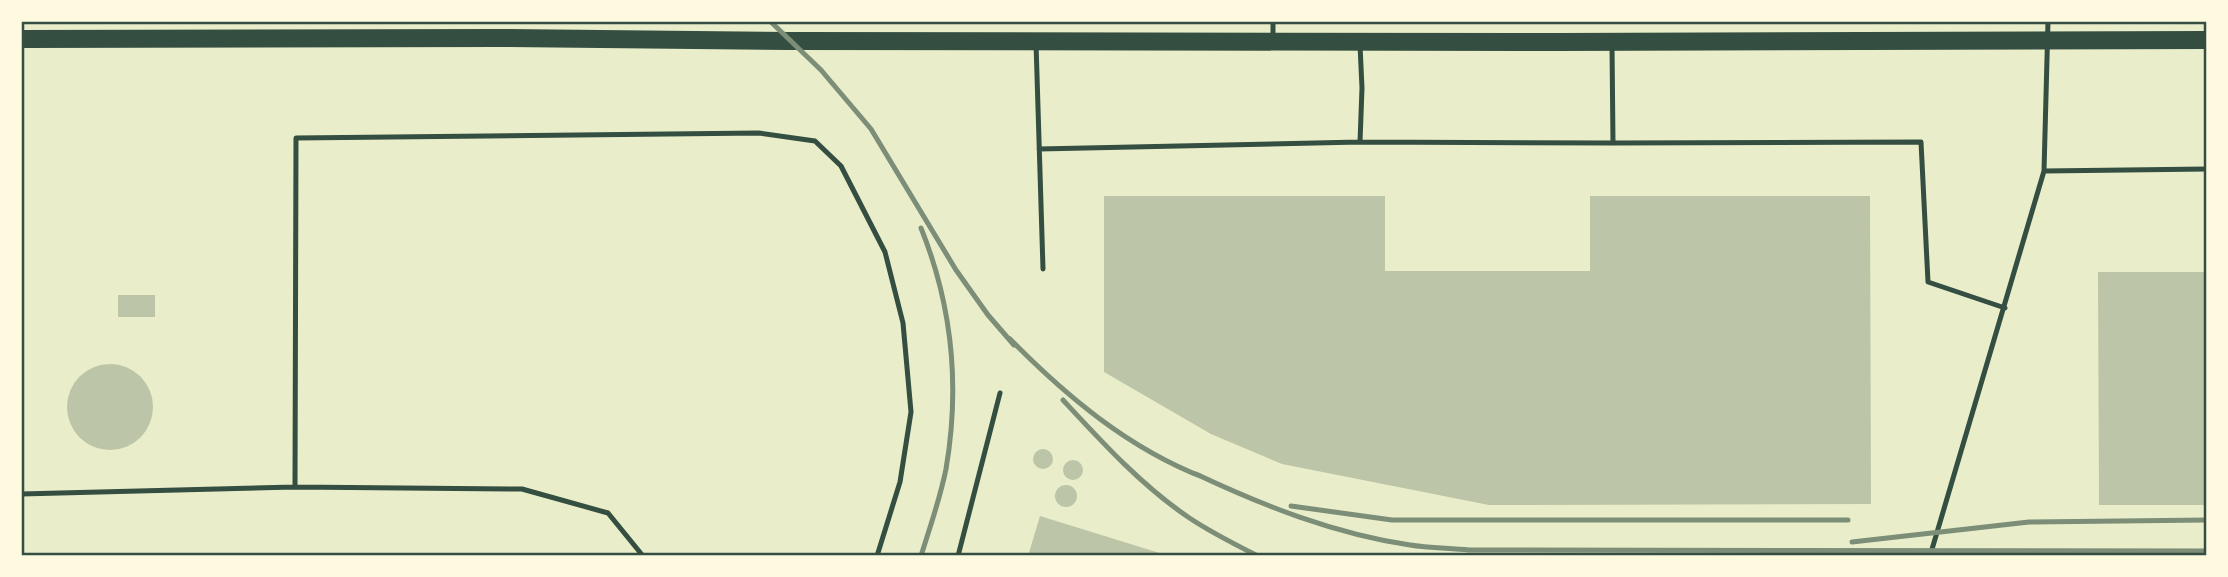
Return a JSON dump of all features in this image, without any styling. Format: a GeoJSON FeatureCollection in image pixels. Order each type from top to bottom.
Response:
{"type":"FeatureCollection","features":[{"type":"Feature","properties":{"kind":"main road"},"geometry":{"type":"LineString","coordinates":[[21,39],[512,38],[1360,42],[2207,40]]}},
{"type":"Feature","properties":{"kind":"lane"},"geometry":{"type":"LineString","coordinates":[[1273,21],[1273,41]]}},
{"type":"Feature","properties":{"kind":"lane"},"geometry":{"type":"LineString","coordinates":[[1930,556],[2044,172],[2048,21]]}},
{"type":"Feature","properties":{"kind":"lane"},"geometry":{"type":"LineString","coordinates":[[1036,40],[1043,269]]}},
{"type":"Feature","properties":{"kind":"lane"},"geometry":{"type":"LineString","coordinates":[[1360,42],[1360,142]]}},
{"type":"Feature","properties":{"kind":"lane"},"geometry":{"type":"LineString","coordinates":[[1612,42],[1613,143]]}},
{"type":"Feature","properties":{"kind":"lane"},"geometry":{"type":"LineString","coordinates":[[295,487],[296,138],[759,133],[815,141],[841,166],[885,252],[903,323],[911,412],[900,482],[877,556]]}},
{"type":"Feature","properties":{"kind":"lane"},"geometry":{"type":"LineString","coordinates":[[1039,149],[1360,142],[1921,142],[1928,282],[2005,308]]}},
{"type":"Feature","properties":{"kind":"lane"},"geometry":{"type":"LineString","coordinates":[[2044,172],[2207,169]]}},
{"type":"Feature","properties":{"kind":"lane"},"geometry":{"type":"LineString","coordinates":[[958,556],[1000,393]]}},
{"type":"Feature","properties":{"kind":"lane"},"geometry":{"type":"LineString","coordinates":[[21,494],[295,487],[522,489],[608,513],[643,556]]}},
{"type":"Feature","properties":{"kind":"building"},"geometry":{"type":"Polygon","coordinates":[[[1104,196],[1385,196],[1385,271],[1590,271],[1590,196],[1870,196],[1871,504],[1489,505],[1282,464],[1211,434],[1104,372],[1104,196]]]}},
{"type":"Feature","properties":{"kind":"building"},"geometry":{"type":"Polygon","coordinates":[[[2098,272],[2207,272],[2207,505],[2099,505],[2098,272]]]}},
{"type":"Feature","properties":{"kind":"building"},"geometry":{"type":"Polygon","coordinates":[[[118,295],[155,295],[155,317],[118,317],[118,295]]]}},
{"type":"Feature","properties":{"kind":"building"},"geometry":{"type":"Polygon","coordinates":[[[110,364],[127,367],[141,376],[150,390],[153,407],[150,424],[141,438],[127,447],[110,450],[93,447],[79,438],[70,424],[67,407],[70,390],[79,376],[93,367],[110,364]]]}},
{"type":"Feature","properties":{"kind":"building"},"geometry":{"type":"Polygon","coordinates":[[[1039,449],[1047,449],[1053,459],[1047,469],[1039,469],[1033,463],[1033,455],[1039,449]]]}},
{"type":"Feature","properties":{"kind":"building"},"geometry":{"type":"Polygon","coordinates":[[[1073,460],[1080,463],[1083,470],[1080,477],[1073,480],[1066,477],[1063,470],[1066,463],[1073,460]]]}},
{"type":"Feature","properties":{"kind":"building"},"geometry":{"type":"Polygon","coordinates":[[[1066,485],[1076,492],[1077,496],[1070,506],[1066,507],[1056,500],[1055,496],[1062,486],[1066,485]]]}},
{"type":"Feature","properties":{"kind":"building"},"geometry":{"type":"Polygon","coordinates":[[[1040,516],[1166,555],[1166,556],[1028,556],[1040,516]]]}},
{"type":"Feature","properties":{"kind":"railway"},"geometry":{"type":"LineString","coordinates":[[770,21],[821,70],[871,129],[956,270],[988,315],[1014,345]]}},
{"type":"Feature","properties":{"kind":"railway"},"geometry":{"type":"LineString","coordinates":[[921,228],[932,257],[946,316],[952,408],[946,469],[921,556]]}},
{"type":"Feature","properties":{"kind":"railway"},"geometry":{"type":"LineString","coordinates":[[1010,339],[1053,381],[1100,419],[1150,452],[1205,478]]}},
{"type":"Feature","properties":{"kind":"railway"},"geometry":{"type":"LineString","coordinates":[[1063,400],[1122,462],[1154,491],[1205,528],[1258,556]]}},
{"type":"Feature","properties":{"kind":"railway"},"geometry":{"type":"LineString","coordinates":[[1196,474],[1274,508],[1354,534],[1410,545],[1469,550],[2207,551]]}},
{"type":"Feature","properties":{"kind":"railway"},"geometry":{"type":"LineString","coordinates":[[1291,506],[1392,520],[1848,520]]}},
{"type":"Feature","properties":{"kind":"railway"},"geometry":{"type":"LineString","coordinates":[[1852,542],[2029,522],[2207,520]]}}]}
